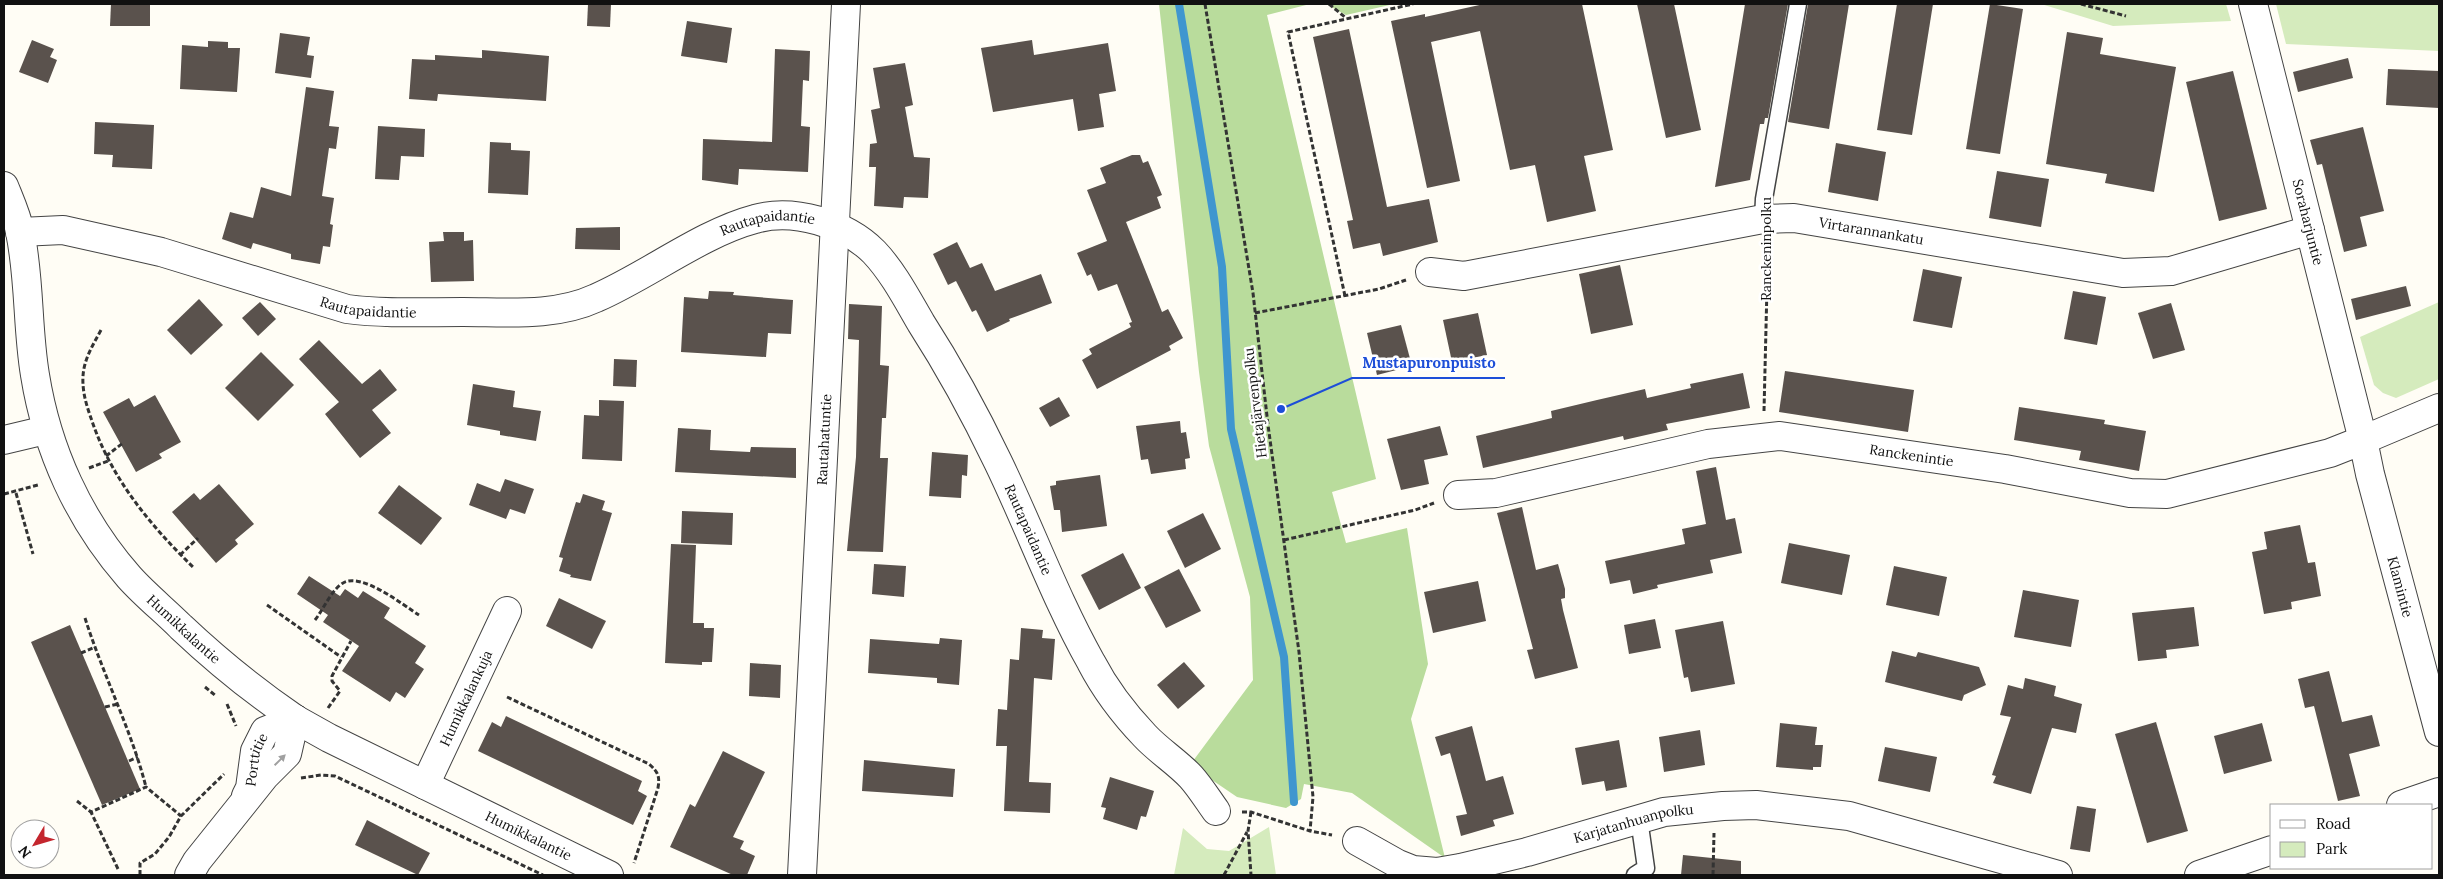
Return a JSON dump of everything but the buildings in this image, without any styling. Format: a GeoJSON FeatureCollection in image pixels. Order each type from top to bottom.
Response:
{"type":"FeatureCollection","features":[{"type":"Feature","properties":{"kind":"street","name":"Rautahatuntie"},"geometry":{"type":"LineString","coordinates":[[802,875],[846,4]]}},
{"type":"Feature","properties":{"kind":"street","name":"Soraharjuntie"},"geometry":{"type":"LineString","coordinates":[[2253,4],[2364,440]]}},
{"type":"Feature","properties":{"kind":"street","name":"Humikkalantie"},"geometry":{"type":"LineString","coordinates":[[4,186],[20,232],[33,368],[46,430],[64,476],[86,519],[130,578],[228,670],[295,720],[425,786],[621,871]]}},
{"type":"Feature","properties":{"kind":"street","name":"Rautapaidantie"},"geometry":{"type":"LineString","coordinates":[[20,232],[63,230],[161,252],[347,309],[368,312],[451,312],[535,311],[577,306],[609,292],[733,227],[756,218],[776,215],[809,218],[836,228],[860,240],[877,256],[945,360],[998,462],[1076,632],[1114,699],[1146,737],[1190,776],[1216,811]]}},
{"type":"Feature","properties":{"kind":"street","name":"Virtarannankatu"},"geometry":{"type":"LineString","coordinates":[[1430,272],[1464,276],[1763,219],[1794,218],[2123,273],[2171,271],[2310,230]]}},
{"type":"Feature","properties":{"kind":"street","name":"Ranckenintie"},"geometry":{"type":"LineString","coordinates":[[1458,495],[1496,493],[1708,444],[1780,436],[2005,469],[2130,493],[2168,494],[2330,453],[2439,408]]}},
{"type":"Feature","properties":{"kind":"street"},"geometry":{"type":"LineString","coordinates":[[4,440],[46,430]]}},
{"type":"Feature","properties":{"kind":"street","name":"Klamintie"},"geometry":{"type":"LineString","coordinates":[[2364,440],[2370,474],[2439,732]]}},
{"type":"Feature","properties":{"kind":"street","name":"Humikkalankuja"},"geometry":{"type":"LineString","coordinates":[[425,786],[507,611]]}},
{"type":"Feature","properties":{"kind":"street","name":"Porttitie"},"geometry":{"type":"LineString","coordinates":[[189,875],[197,861],[238,812],[250,788],[255,750],[265,731],[295,720]]}},
{"type":"Feature","properties":{"kind":"street"},"geometry":{"type":"LineString","coordinates":[[2404,804],[2439,792]]}},
{"type":"Feature","properties":{"kind":"street","name":"Karjatanhuanpolku"},"geometry":{"type":"LineString","coordinates":[[1357,841],[1398,864],[1413,870],[1437,872],[1527,852],[1664,812],[1716,807],[1756,806],[1849,816],[2058,875]]}},
{"type":"Feature","properties":{"kind":"street"},"geometry":{"type":"LineString","coordinates":[[2199,875],[2270,851]]}},
{"type":"Feature","properties":{"kind":"lane","name":"Ranckeninpolku"},"geometry":{"type":"LineString","coordinates":[[1763,219],[1764,199],[1798,4]]}},
{"type":"Feature","properties":{"kind":"lane"},"geometry":{"type":"LineString","coordinates":[[1635,875],[1646,868],[1639,819]]}},
{"type":"Feature","properties":{"kind":"path","name":"Hietajärvenpolku"},"geometry":{"type":"LineString","coordinates":[[1205,4],[1255,313],[1299,652],[1313,797],[1310,831]]}},
{"type":"Feature","properties":{"kind":"path"},"geometry":{"type":"LineString","coordinates":[[1329,4],[1347,19]]}},
{"type":"Feature","properties":{"kind":"path"},"geometry":{"type":"LineString","coordinates":[[1346,296],[1288,32],[1413,4]]}},
{"type":"Feature","properties":{"kind":"path"},"geometry":{"type":"LineString","coordinates":[[2081,4],[2126,16]]}},
{"type":"Feature","properties":{"kind":"path","name":"Ranckeninpolku"},"geometry":{"type":"LineString","coordinates":[[1763,219],[1768,239],[1763,437]]}},
{"type":"Feature","properties":{"kind":"path"},"geometry":{"type":"LineString","coordinates":[[1255,313],[1379,289],[1430,272]]}},
{"type":"Feature","properties":{"kind":"path"},"geometry":{"type":"LineString","coordinates":[[101,330],[88,355],[83,377],[86,405],[108,461],[138,506],[194,568]]}},
{"type":"Feature","properties":{"kind":"path"},"geometry":{"type":"LineString","coordinates":[[106,456],[123,443]]}},
{"type":"Feature","properties":{"kind":"path"},"geometry":{"type":"LineString","coordinates":[[84,470],[108,461]]}},
{"type":"Feature","properties":{"kind":"path"},"geometry":{"type":"LineString","coordinates":[[4,494],[39,487],[35,477]]}},
{"type":"Feature","properties":{"kind":"path"},"geometry":{"type":"LineString","coordinates":[[16,493],[33,554]]}},
{"type":"Feature","properties":{"kind":"path"},"geometry":{"type":"LineString","coordinates":[[1284,540],[1415,510],[1458,495]]}},
{"type":"Feature","properties":{"kind":"path"},"geometry":{"type":"LineString","coordinates":[[180,554],[198,538]]}},
{"type":"Feature","properties":{"kind":"path"},"geometry":{"type":"LineString","coordinates":[[315,620],[342,583],[350,580],[373,586],[419,614]]}},
{"type":"Feature","properties":{"kind":"path"},"geometry":{"type":"LineString","coordinates":[[267,605],[341,657]]}},
{"type":"Feature","properties":{"kind":"path"},"geometry":{"type":"LineString","coordinates":[[86,618],[95,647],[138,757],[146,788],[181,816]]}},
{"type":"Feature","properties":{"kind":"path"},"geometry":{"type":"LineString","coordinates":[[323,714],[340,691],[332,680],[341,657],[351,642]]}},
{"type":"Feature","properties":{"kind":"path"},"geometry":{"type":"LineString","coordinates":[[81,652],[95,647]]}},
{"type":"Feature","properties":{"kind":"path"},"geometry":{"type":"LineString","coordinates":[[204,686],[229,706],[239,732]]}},
{"type":"Feature","properties":{"kind":"path"},"geometry":{"type":"LineString","coordinates":[[507,697],[649,764],[657,771],[660,778],[658,788],[621,871]]}},
{"type":"Feature","properties":{"kind":"path"},"geometry":{"type":"LineString","coordinates":[[105,707],[118,704]]}},
{"type":"Feature","properties":{"kind":"path"},"geometry":{"type":"LineString","coordinates":[[129,761],[138,757]]}},
{"type":"Feature","properties":{"kind":"path"},"geometry":{"type":"LineString","coordinates":[[140,875],[140,863],[155,854],[181,816],[229,768]]}},
{"type":"Feature","properties":{"kind":"path"},"geometry":{"type":"LineString","coordinates":[[297,778],[321,775],[336,776],[543,875]]}},
{"type":"Feature","properties":{"kind":"path"},"geometry":{"type":"LineString","coordinates":[[91,812],[146,788]]}},
{"type":"Feature","properties":{"kind":"path"},"geometry":{"type":"LineString","coordinates":[[77,801],[91,812],[118,870]]}},
{"type":"Feature","properties":{"kind":"path"},"geometry":{"type":"LineString","coordinates":[[1713,875],[1716,807]]}},
{"type":"Feature","properties":{"kind":"path"},"geometry":{"type":"LineString","coordinates":[[1216,811],[1251,812],[1310,831],[1357,841]]}},
{"type":"Feature","properties":{"kind":"path"},"geometry":{"type":"LineString","coordinates":[[1251,812],[1248,832],[1251,875]]}},
{"type":"Feature","properties":{"kind":"path"},"geometry":{"type":"LineString","coordinates":[[1224,875],[1248,832]]}},
{"type":"Feature","properties":{"kind":"green space"},"geometry":{"type":"Polygon","coordinates":[[[1159,4],[1310,4],[1267,15],[1376,479],[1332,492],[1346,543],[1407,528],[1428,664],[1411,719],[1445,858],[1352,793],[1304,784],[1301,799],[1286,808],[1237,797],[1190,765],[1253,680],[1250,597],[1209,446],[1199,372],[1159,4]]]}},
{"type":"Feature","properties":{"kind":"green space"},"geometry":{"type":"Polygon","coordinates":[[[1326,4],[1394,4],[1346,15],[1326,4]]]}},
{"type":"Feature","properties":{"kind":"green space"},"geometry":{"type":"Polygon","coordinates":[[[2041,4],[2226,4],[2231,21],[2113,26],[2041,4]]]}},
{"type":"Feature","properties":{"kind":"green space"},"geometry":{"type":"Polygon","coordinates":[[[2276,4],[2439,4],[2439,51],[2286,44],[2276,4]]]}},
{"type":"Feature","properties":{"kind":"green space"},"geometry":{"type":"Polygon","coordinates":[[[2439,302],[2439,379],[2396,398],[2383,393],[2374,385],[2360,337],[2439,302]]]}},
{"type":"Feature","properties":{"kind":"green space"},"geometry":{"type":"Polygon","coordinates":[[[1269,827],[1276,875],[1174,875],[1183,828],[1207,849],[1229,851],[1269,827]]]}},
{"type":"Feature","properties":{"kind":"waterway"},"geometry":{"type":"LineString","coordinates":[[1179,4],[1222,267],[1231,429],[1284,657],[1294,802]]}},
{"type":"Feature","properties":{"kind":"place","name":"Mustapuronpuisto"},"geometry":{"type":"Point","coordinates":[1281,409]}}]}
